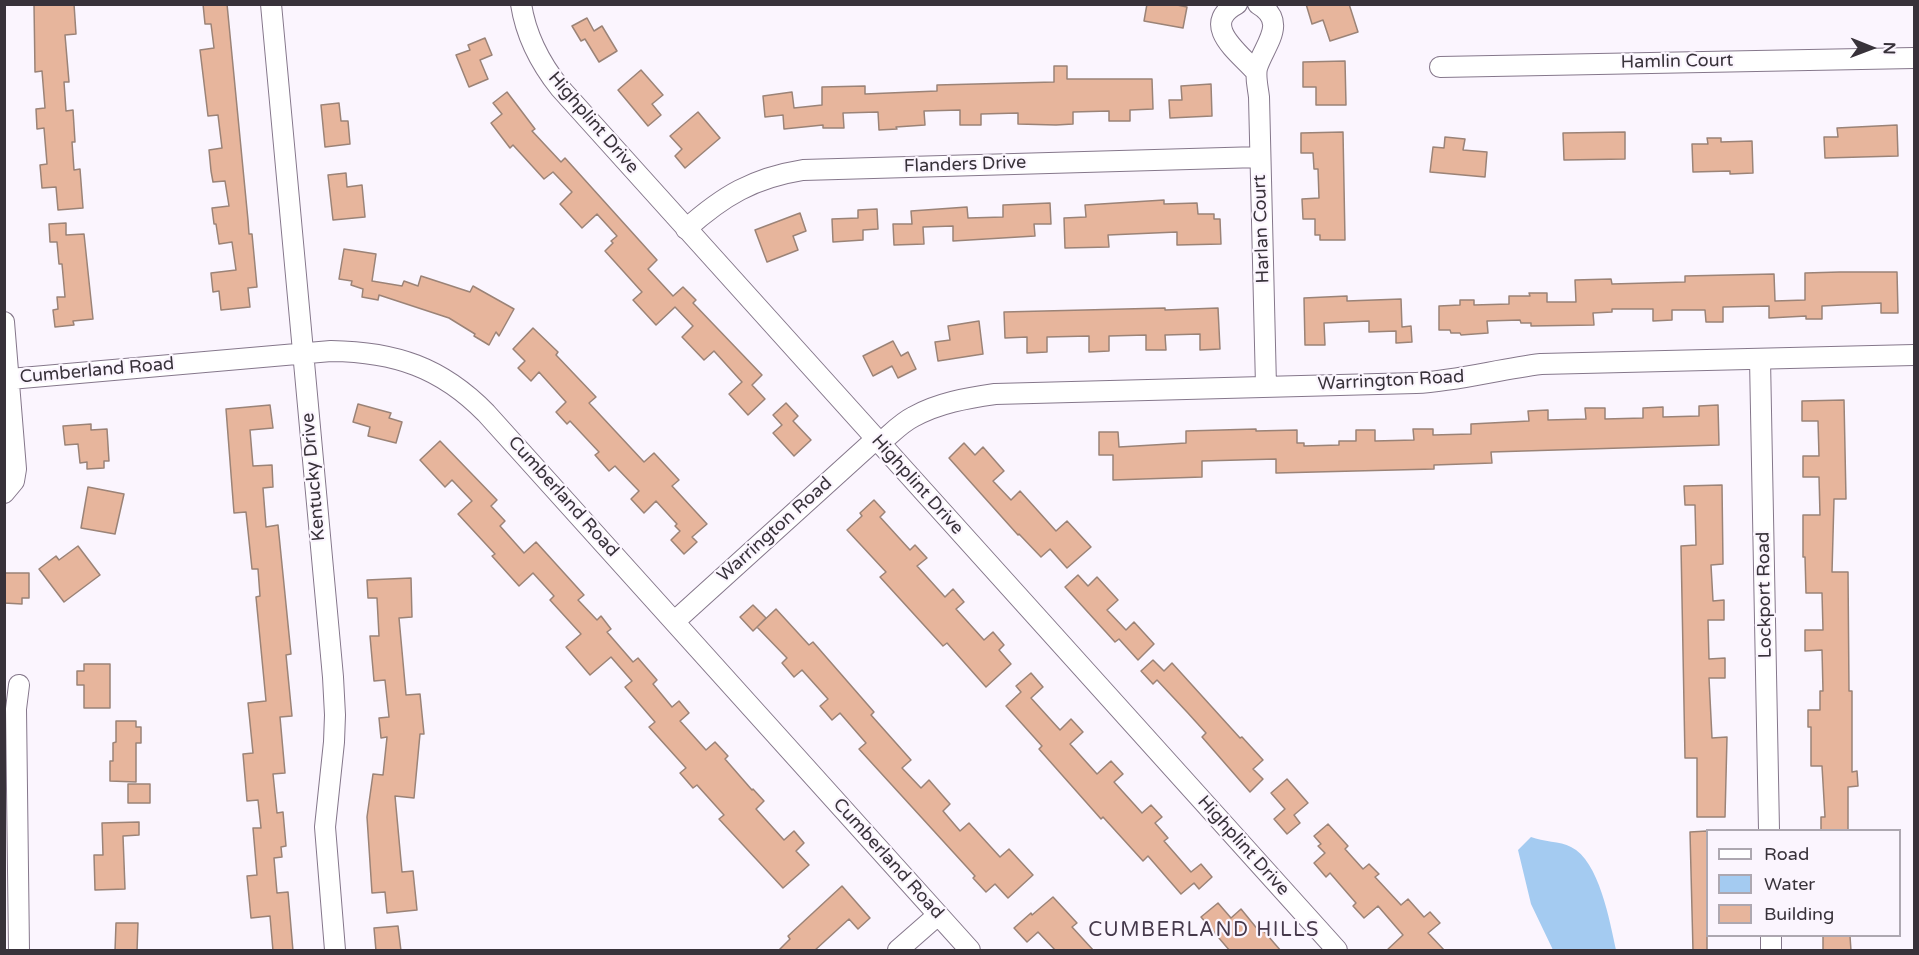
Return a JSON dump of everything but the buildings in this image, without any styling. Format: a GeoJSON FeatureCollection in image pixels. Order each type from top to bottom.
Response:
{"type":"FeatureCollection","features":[{"type":"Feature","properties":{"kind":"street","name":"Kentucky Drive"},"geometry":{"type":"LineString","coordinates":[[271,4],[335,715],[325,827],[335,951]]}},
{"type":"Feature","properties":{"kind":"street","name":"Highplint Drive"},"geometry":{"type":"LineString","coordinates":[[521,4],[527,31],[548,72],[686,229],[1337,951]]}},
{"type":"Feature","properties":{"kind":"street"},"geometry":{"type":"LineString","coordinates":[[1237,4],[1227,12],[1223,19],[1222,34],[1226,42],[1256,72]]}},
{"type":"Feature","properties":{"kind":"street","name":"Harlan Court"},"geometry":{"type":"LineString","coordinates":[[1258,4],[1270,15],[1274,31],[1256,72],[1259,98],[1266,386]]}},
{"type":"Feature","properties":{"kind":"street","name":"Hamlin Court"},"geometry":{"type":"LineString","coordinates":[[1440,67],[1914,58]]}},
{"type":"Feature","properties":{"kind":"street","name":"Flanders Drive"},"geometry":{"type":"LineString","coordinates":[[686,229],[710,208],[747,185],[779,174],[803,170],[1260,157]]}},
{"type":"Feature","properties":{"kind":"street"},"geometry":{"type":"LineString","coordinates":[[4,322],[16,469],[14,481],[6,492]]}},
{"type":"Feature","properties":{"kind":"street","name":"Cumberland Road"},"geometry":{"type":"LineString","coordinates":[[10,379],[362,351],[414,363],[453,384],[486,412],[970,951]]}},
{"type":"Feature","properties":{"kind":"street","name":"Warrington Road"},"geometry":{"type":"LineString","coordinates":[[675,621],[878,441],[913,417],[953,401],[1038,392],[1438,382],[1541,364],[1914,355]]}},
{"type":"Feature","properties":{"kind":"street","name":"Lockport Road"},"geometry":{"type":"LineString","coordinates":[[1760,359],[1769,829]]}},
{"type":"Feature","properties":{"kind":"street"},"geometry":{"type":"LineString","coordinates":[[19,685],[16,709],[20,951]]}},
{"type":"Feature","properties":{"kind":"street"},"geometry":{"type":"LineString","coordinates":[[898,951],[938,915]]}},
{"type":"Feature","properties":{"kind":"water"},"geometry":{"type":"Polygon","coordinates":[[[1531,837],[1571,847],[1581,854],[1596,878],[1602,893],[1616,950],[1553,950],[1531,904],[1518,850],[1531,837]]]}},
{"type":"Feature","properties":{"kind":"district","name":"CUMBERLAND HILLS"},"geometry":{"type":"Point","coordinates":[1204,931]}}]}
